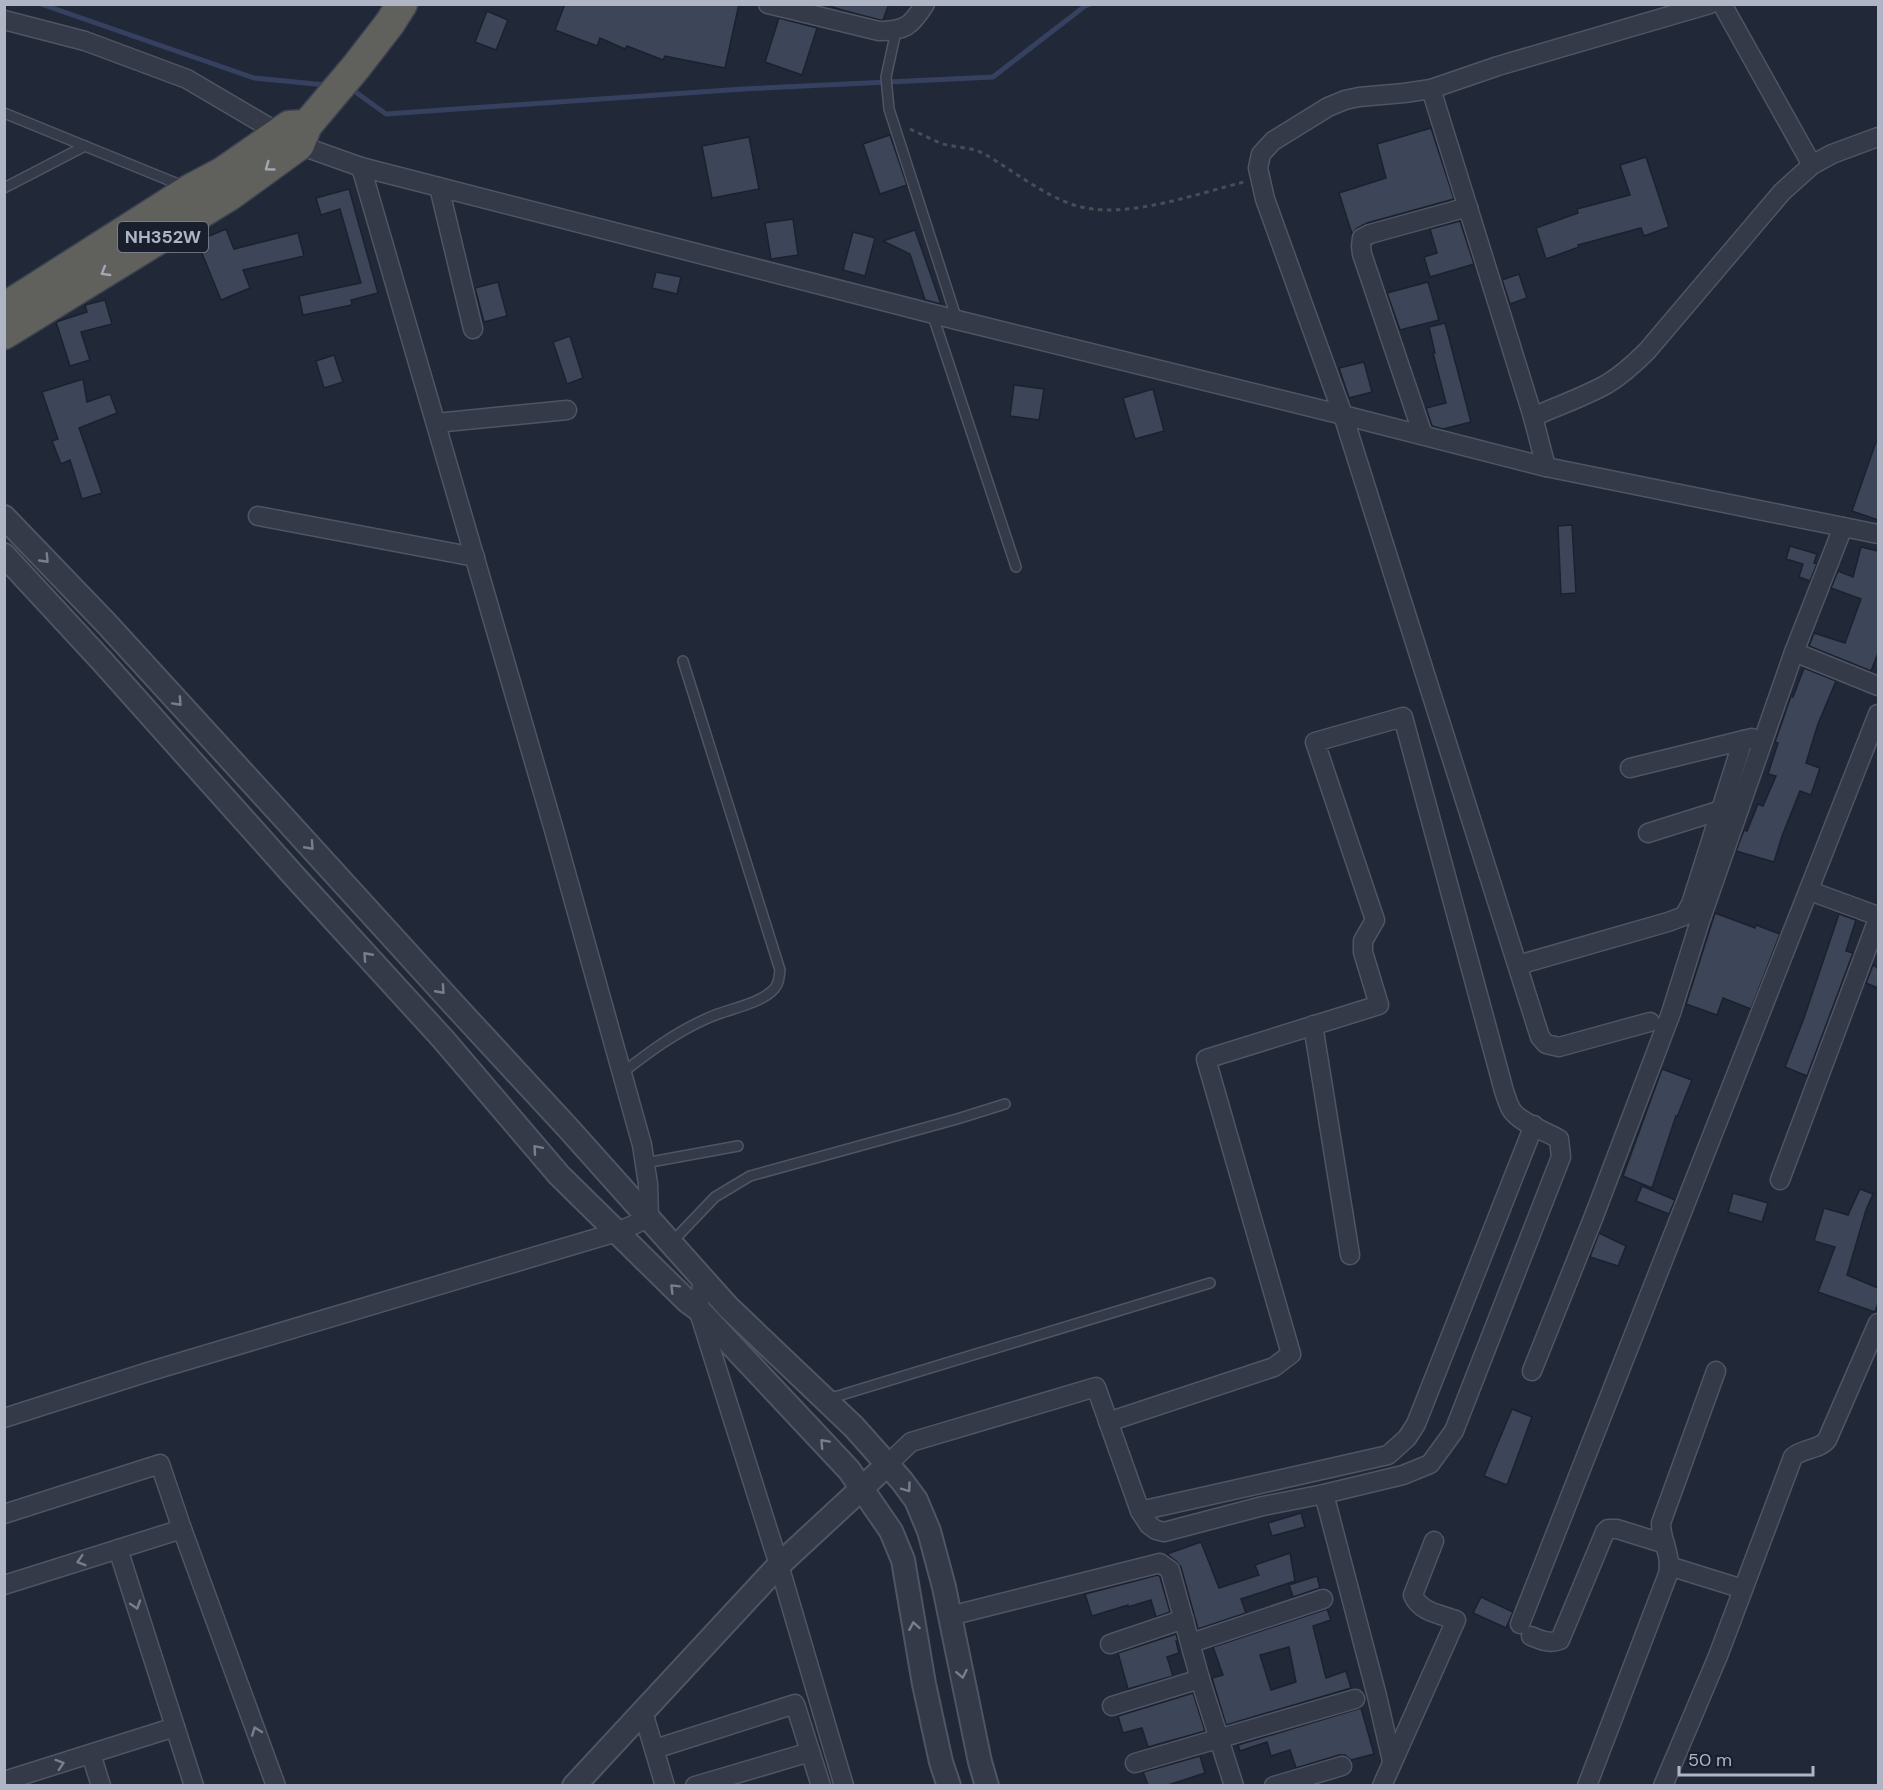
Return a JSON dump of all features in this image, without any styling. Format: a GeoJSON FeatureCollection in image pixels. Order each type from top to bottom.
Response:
{"type":"FeatureCollection","features":[{"type":"Feature","properties":{"kind":"highway","name":"NH352W"},"geometry":{"type":"LineString","coordinates":[[4,334],[222,200],[301,128],[356,67],[402,4]]}},
{"type":"Feature","properties":{"kind":"highway","name":"NH352W"},"geometry":{"type":"LineString","coordinates":[[4,308],[191,189],[301,128]]}},
{"type":"Feature","properties":{"kind":"street"},"geometry":{"type":"LineString","coordinates":[[768,4],[879,31],[896,31],[906,27],[916,19],[925,4]]}},
{"type":"Feature","properties":{"kind":"street"},"geometry":{"type":"LineString","coordinates":[[1650,1022],[1559,1047],[1546,1044],[1540,1037],[1343,415],[1265,199],[1258,168],[1261,154],[1273,141],[1328,107],[1345,100],[1431,88],[1710,4]]}},
{"type":"Feature","properties":{"kind":"street"},"geometry":{"type":"LineString","coordinates":[[1722,4],[1812,165]]}},
{"type":"Feature","properties":{"kind":"street"},"geometry":{"type":"LineString","coordinates":[[4,20],[85,41],[187,79],[301,128],[361,167],[957,320],[1546,467],[1878,534]]}},
{"type":"Feature","properties":{"kind":"street"},"geometry":{"type":"LineString","coordinates":[[1431,88],[1533,417],[1546,467]]}},
{"type":"Feature","properties":{"kind":"street"},"geometry":{"type":"LineString","coordinates":[[1533,417],[1608,384],[1630,368],[1782,192],[1812,165],[1832,154],[1878,137]]}},
{"type":"Feature","properties":{"kind":"street"},"geometry":{"type":"LineString","coordinates":[[361,167],[554,830],[622,1073],[645,1163],[649,1218]]}},
{"type":"Feature","properties":{"kind":"street"},"geometry":{"type":"LineString","coordinates":[[439,187],[473,329]]}},
{"type":"Feature","properties":{"kind":"street"},"geometry":{"type":"LineString","coordinates":[[1423,435],[1360,246],[1362,238],[1370,234],[1468,207]]}},
{"type":"Feature","properties":{"kind":"street"},"geometry":{"type":"LineString","coordinates":[[436,423],[567,410]]}},
{"type":"Feature","properties":{"kind":"street"},"geometry":{"type":"LineString","coordinates":[[258,516],[475,556]]}},
{"type":"Feature","properties":{"kind":"street"},"geometry":{"type":"LineString","coordinates":[[4,517],[114,632],[728,1307],[854,1427],[888,1464],[916,1500],[929,1531],[987,1785]]}},
{"type":"Feature","properties":{"kind":"street"},"geometry":{"type":"LineString","coordinates":[[1532,1371],[1671,1013],[1700,921],[1794,652],[1843,527]]}},
{"type":"Feature","properties":{"kind":"street"},"geometry":{"type":"LineString","coordinates":[[4,555],[443,1039],[560,1175],[687,1301],[698,1309],[849,1470],[891,1531],[903,1560],[924,1684],[941,1762],[949,1785]]}},
{"type":"Feature","properties":{"kind":"street"},"geometry":{"type":"LineString","coordinates":[[1794,652],[1878,686]]}},
{"type":"Feature","properties":{"kind":"street"},"geometry":{"type":"LineString","coordinates":[[1665,1544],[1617,1529],[1608,1529],[1560,1640],[1546,1642],[1526,1630],[1729,1093],[1878,714]]}},
{"type":"Feature","properties":{"kind":"street"},"geometry":{"type":"LineString","coordinates":[[574,1785],[779,1565],[911,1442],[1096,1387],[1108,1422],[1140,1511],[1149,1525],[1164,1532],[1263,1506],[1404,1474],[1430,1464],[1454,1431],[1561,1157],[1559,1139],[1534,1125],[1521,1122],[1511,1111],[1403,717],[1315,742],[1375,921],[1363,941],[1363,952],[1379,1005],[1206,1059],[1291,1354],[1275,1366],[1108,1422]]}},
{"type":"Feature","properties":{"kind":"street"},"geometry":{"type":"LineString","coordinates":[[1518,965],[1684,916],[1748,739],[1630,768]]}},
{"type":"Feature","properties":{"kind":"street"},"geometry":{"type":"LineString","coordinates":[[1647,833],[1721,810]]}},
{"type":"Feature","properties":{"kind":"street"},"geometry":{"type":"LineString","coordinates":[[1780,1180],[1878,918],[1810,891]]}},
{"type":"Feature","properties":{"kind":"street"},"geometry":{"type":"LineString","coordinates":[[1313,1025],[1350,1255]]}},
{"type":"Feature","properties":{"kind":"street"},"geometry":{"type":"LineString","coordinates":[[1140,1511],[1388,1455],[1407,1438],[1416,1424],[1534,1125]]}},
{"type":"Feature","properties":{"kind":"street"},"geometry":{"type":"LineString","coordinates":[[4,1418],[151,1371],[617,1232],[649,1218]]}},
{"type":"Feature","properties":{"kind":"street"},"geometry":{"type":"LineString","coordinates":[[703,1280],[698,1309],[779,1565],[844,1785]]}},
{"type":"Feature","properties":{"kind":"street"},"geometry":{"type":"LineString","coordinates":[[1663,1785],[1718,1656],[1792,1457],[1804,1450],[1824,1444],[1827,1440],[1878,1323]]}},
{"type":"Feature","properties":{"kind":"street"},"geometry":{"type":"LineString","coordinates":[[1587,1785],[1669,1566],[1669,1557],[1661,1531],[1664,1514],[1716,1371]]}},
{"type":"Feature","properties":{"kind":"street"},"geometry":{"type":"LineString","coordinates":[[4,1514],[159,1464],[271,1784]]}},
{"type":"Feature","properties":{"kind":"street"},"geometry":{"type":"LineString","coordinates":[[1324,1494],[1392,1761]]}},
{"type":"Feature","properties":{"kind":"street"},"geometry":{"type":"LineString","coordinates":[[4,1585],[182,1529]]}},
{"type":"Feature","properties":{"kind":"street"},"geometry":{"type":"LineString","coordinates":[[1382,1785],[1456,1620],[1423,1609],[1416,1603],[1413,1595],[1434,1541]]}},
{"type":"Feature","properties":{"kind":"street"},"geometry":{"type":"LineString","coordinates":[[118,1549],[194,1785]]}},
{"type":"Feature","properties":{"kind":"street"},"geometry":{"type":"LineString","coordinates":[[950,1616],[1160,1563],[1170,1570],[1200,1679],[1234,1785]]}},
{"type":"Feature","properties":{"kind":"street"},"geometry":{"type":"LineString","coordinates":[[1669,1566],[1743,1589]]}},
{"type":"Feature","properties":{"kind":"street"},"geometry":{"type":"LineString","coordinates":[[1191,1643],[1323,1599]]}},
{"type":"Feature","properties":{"kind":"street"},"geometry":{"type":"LineString","coordinates":[[1110,1644],[1184,1619]]}},
{"type":"Feature","properties":{"kind":"street"},"geometry":{"type":"LineString","coordinates":[[1112,1706],[1200,1679]]}},
{"type":"Feature","properties":{"kind":"street"},"geometry":{"type":"LineString","coordinates":[[1136,1763],[1355,1699]]}},
{"type":"Feature","properties":{"kind":"street"},"geometry":{"type":"LineString","coordinates":[[655,1749],[795,1704],[821,1785]]}},
{"type":"Feature","properties":{"kind":"street"},"geometry":{"type":"LineString","coordinates":[[643,1712],[664,1785]]}},
{"type":"Feature","properties":{"kind":"street"},"geometry":{"type":"LineString","coordinates":[[4,1781],[175,1726]]}},
{"type":"Feature","properties":{"kind":"street"},"geometry":{"type":"LineString","coordinates":[[695,1785],[750,1778],[810,1752]]}},
{"type":"Feature","properties":{"kind":"street"},"geometry":{"type":"LineString","coordinates":[[91,1754],[101,1785]]}},
{"type":"Feature","properties":{"kind":"street"},"geometry":{"type":"LineString","coordinates":[[1274,1785],[1342,1766]]}},
{"type":"Feature","properties":{"kind":"lane"},"geometry":{"type":"LineString","coordinates":[[896,31],[886,77],[889,109],[957,320]]}},
{"type":"Feature","properties":{"kind":"lane"},"geometry":{"type":"LineString","coordinates":[[4,113],[191,189]]}},
{"type":"Feature","properties":{"kind":"lane"},"geometry":{"type":"LineString","coordinates":[[4,189],[85,146]]}},
{"type":"Feature","properties":{"kind":"lane"},"geometry":{"type":"LineString","coordinates":[[932,313],[1016,567]]}},
{"type":"Feature","properties":{"kind":"lane"},"geometry":{"type":"LineString","coordinates":[[622,1073],[654,1048],[687,1028],[711,1016],[760,998],[772,991],[779,982],[780,970],[683,661]]}},
{"type":"Feature","properties":{"kind":"lane"},"geometry":{"type":"LineString","coordinates":[[671,1243],[715,1197],[750,1176],[1005,1104]]}},
{"type":"Feature","properties":{"kind":"lane"},"geometry":{"type":"LineString","coordinates":[[645,1163],[738,1146]]}},
{"type":"Feature","properties":{"kind":"lane"},"geometry":{"type":"LineString","coordinates":[[826,1400],[1210,1283]]}},
{"type":"Feature","properties":{"kind":"path"},"geometry":{"type":"LineString","coordinates":[[892,121],[942,144],[986,154],[1054,196],[1074,205],[1093,209],[1127,210],[1259,178]]}},
{"type":"Feature","properties":{"kind":"building"},"geometry":{"type":"Polygon","coordinates":[[[565,4],[739,4],[725,68],[665,56],[663,60],[627,46],[625,49],[600,38],[597,46],[555,30],[565,4]]]}},
{"type":"Feature","properties":{"kind":"building"},"geometry":{"type":"Polygon","coordinates":[[[830,4],[889,4],[883,20],[880,20],[842,10],[830,4]]]}},
{"type":"Feature","properties":{"kind":"building"},"geometry":{"type":"Polygon","coordinates":[[[487,11],[508,20],[496,50],[475,42],[487,11]]]}},
{"type":"Feature","properties":{"kind":"building"},"geometry":{"type":"Polygon","coordinates":[[[779,18],[817,28],[802,75],[765,62],[779,18]]]}},
{"type":"Feature","properties":{"kind":"building"},"geometry":{"type":"Polygon","coordinates":[[[1431,128],[1454,199],[1367,223],[1357,228],[1352,234],[1339,193],[1386,178],[1377,144],[1431,128]]]}},
{"type":"Feature","properties":{"kind":"building"},"geometry":{"type":"Polygon","coordinates":[[[890,135],[907,185],[880,194],[863,144],[890,135]]]}},
{"type":"Feature","properties":{"kind":"building"},"geometry":{"type":"Polygon","coordinates":[[[749,137],[759,189],[712,198],[702,146],[749,137]]]}},
{"type":"Feature","properties":{"kind":"building"},"geometry":{"type":"Polygon","coordinates":[[[1646,157],[1669,227],[1644,236],[1641,228],[1578,245],[1579,247],[1546,259],[1536,228],[1578,213],[1577,209],[1630,195],[1620,165],[1646,157]]]}},
{"type":"Feature","properties":{"kind":"building"},"geometry":{"type":"Polygon","coordinates":[[[349,189],[378,293],[351,300],[352,305],[303,315],[299,296],[361,283],[340,209],[321,215],[316,198],[349,189]]]}},
{"type":"Feature","properties":{"kind":"building"},"geometry":{"type":"Polygon","coordinates":[[[793,219],[798,255],[771,259],[765,223],[793,219]]]}},
{"type":"Feature","properties":{"kind":"building"},"geometry":{"type":"Polygon","coordinates":[[[1460,221],[1474,264],[1430,277],[1424,257],[1437,253],[1430,229],[1460,221]]]}},
{"type":"Feature","properties":{"kind":"building"},"geometry":{"type":"Polygon","coordinates":[[[226,229],[234,249],[298,233],[304,256],[243,270],[250,288],[221,300],[197,241],[226,229]]]}},
{"type":"Feature","properties":{"kind":"building"},"geometry":{"type":"Polygon","coordinates":[[[915,230],[941,304],[925,300],[910,254],[883,241],[915,230]]]}},
{"type":"Feature","properties":{"kind":"building"},"geometry":{"type":"Polygon","coordinates":[[[853,232],[875,238],[865,276],[843,270],[853,232]]]}},
{"type":"Feature","properties":{"kind":"building"},"geometry":{"type":"Polygon","coordinates":[[[656,272],[681,277],[677,294],[652,288],[656,272]]]}},
{"type":"Feature","properties":{"kind":"building"},"geometry":{"type":"Polygon","coordinates":[[[1519,274],[1527,298],[1510,304],[1502,280],[1519,274]]]}},
{"type":"Feature","properties":{"kind":"building"},"geometry":{"type":"Polygon","coordinates":[[[498,282],[507,316],[484,322],[475,288],[498,282]]]}},
{"type":"Feature","properties":{"kind":"building"},"geometry":{"type":"Polygon","coordinates":[[[1428,282],[1439,320],[1400,330],[1387,293],[1428,282]]]}},
{"type":"Feature","properties":{"kind":"building"},"geometry":{"type":"Polygon","coordinates":[[[105,300],[112,324],[81,332],[90,360],[70,366],[56,322],[87,312],[85,305],[105,300]]]}},
{"type":"Feature","properties":{"kind":"building"},"geometry":{"type":"Polygon","coordinates":[[[1445,323],[1471,422],[1443,429],[1432,426],[1426,408],[1446,403],[1429,327],[1445,323]]]}},
{"type":"Feature","properties":{"kind":"building"},"geometry":{"type":"Polygon","coordinates":[[[570,336],[583,378],[567,384],[553,342],[570,336]]]}},
{"type":"Feature","properties":{"kind":"building"},"geometry":{"type":"Polygon","coordinates":[[[334,355],[343,382],[324,388],[316,361],[334,355]]]}},
{"type":"Feature","properties":{"kind":"building"},"geometry":{"type":"Polygon","coordinates":[[[1364,362],[1372,392],[1349,398],[1339,368],[1364,362]]]}},
{"type":"Feature","properties":{"kind":"building"},"geometry":{"type":"Polygon","coordinates":[[[83,379],[87,402],[110,394],[117,413],[79,428],[102,493],[82,499],[70,460],[61,464],[52,441],[58,439],[42,392],[83,379]]]}},
{"type":"Feature","properties":{"kind":"building"},"geometry":{"type":"Polygon","coordinates":[[[1014,385],[1044,389],[1039,420],[1010,416],[1014,385]]]}},
{"type":"Feature","properties":{"kind":"building"},"geometry":{"type":"Polygon","coordinates":[[[1153,389],[1164,431],[1135,439],[1123,398],[1153,389]]]}},
{"type":"Feature","properties":{"kind":"building"},"geometry":{"type":"Polygon","coordinates":[[[1876,442],[1878,442],[1878,520],[1852,511],[1876,442]]]}},
{"type":"Feature","properties":{"kind":"building"},"geometry":{"type":"Polygon","coordinates":[[[1572,525],[1576,593],[1561,594],[1558,526],[1572,525]]]}},
{"type":"Feature","properties":{"kind":"building"},"geometry":{"type":"Polygon","coordinates":[[[1790,546],[1817,554],[1814,563],[1817,564],[1810,581],[1799,577],[1803,564],[1786,559],[1790,546]]]}},
{"type":"Feature","properties":{"kind":"building"},"geometry":{"type":"Polygon","coordinates":[[[1861,547],[1878,551],[1878,653],[1871,671],[1809,646],[1814,633],[1845,643],[1861,599],[1831,588],[1838,571],[1853,577],[1861,547]]]}},
{"type":"Feature","properties":{"kind":"building"},"geometry":{"type":"Polygon","coordinates":[[[1804,668],[1836,681],[1818,724],[1806,763],[1820,768],[1811,795],[1800,791],[1774,862],[1736,851],[1744,830],[1747,831],[1758,804],[1763,806],[1776,776],[1768,774],[1778,743],[1775,742],[1791,696],[1793,697],[1804,668]]]}},
{"type":"Feature","properties":{"kind":"building"},"geometry":{"type":"Polygon","coordinates":[[[1715,913],[1755,928],[1756,925],[1780,934],[1751,1009],[1723,998],[1717,1015],[1686,1004],[1715,913]]]}},
{"type":"Feature","properties":{"kind":"building"},"geometry":{"type":"Polygon","coordinates":[[[1839,914],[1856,920],[1846,951],[1853,953],[1807,1076],[1785,1067],[1839,914]]]}},
{"type":"Feature","properties":{"kind":"building"},"geometry":{"type":"Polygon","coordinates":[[[1873,965],[1878,968],[1878,988],[1866,983],[1873,965]]]}},
{"type":"Feature","properties":{"kind":"building"},"geometry":{"type":"Polygon","coordinates":[[[1662,1069],[1692,1080],[1676,1116],[1652,1188],[1623,1176],[1662,1069]]]}},
{"type":"Feature","properties":{"kind":"building"},"geometry":{"type":"Polygon","coordinates":[[[1642,1186],[1675,1200],[1669,1214],[1636,1201],[1642,1186]]]}},
{"type":"Feature","properties":{"kind":"building"},"geometry":{"type":"Polygon","coordinates":[[[1860,1189],[1873,1194],[1847,1275],[1878,1288],[1878,1303],[1875,1312],[1818,1292],[1835,1247],[1814,1241],[1824,1208],[1848,1215],[1860,1189]]]}},
{"type":"Feature","properties":{"kind":"building"},"geometry":{"type":"Polygon","coordinates":[[[1733,1193],[1768,1203],[1762,1222],[1728,1212],[1733,1193]]]}},
{"type":"Feature","properties":{"kind":"building"},"geometry":{"type":"Polygon","coordinates":[[[1599,1233],[1626,1246],[1618,1266],[1590,1257],[1599,1233]]]}},
{"type":"Feature","properties":{"kind":"building"},"geometry":{"type":"Polygon","coordinates":[[[1512,1409],[1532,1417],[1507,1485],[1484,1476],[1512,1409]]]}},
{"type":"Feature","properties":{"kind":"building"},"geometry":{"type":"Polygon","coordinates":[[[1301,1513],[1305,1527],[1272,1536],[1268,1523],[1301,1513]]]}},
{"type":"Feature","properties":{"kind":"building"},"geometry":{"type":"Polygon","coordinates":[[[1201,1542],[1219,1588],[1259,1575],[1255,1565],[1290,1553],[1295,1581],[1241,1599],[1246,1613],[1198,1629],[1181,1567],[1167,1554],[1201,1542]]]}},
{"type":"Feature","properties":{"kind":"building"},"geometry":{"type":"Polygon","coordinates":[[[1158,1575],[1170,1612],[1156,1617],[1151,1600],[1092,1616],[1085,1594],[1158,1575]]]}},
{"type":"Feature","properties":{"kind":"building"},"geometry":{"type":"Polygon","coordinates":[[[1317,1576],[1320,1588],[1293,1597],[1289,1585],[1317,1576]]]}},
{"type":"Feature","properties":{"kind":"building"},"geometry":{"type":"Polygon","coordinates":[[[1481,1597],[1513,1612],[1506,1628],[1473,1613],[1481,1597]]]}},
{"type":"Feature","properties":{"kind":"building"},"geometry":{"type":"Polygon","coordinates":[[[1327,1609],[1331,1620],[1313,1626],[1326,1678],[1346,1671],[1351,1688],[1226,1725],[1212,1678],[1223,1675],[1213,1647],[1327,1609]],[[1289,1647],[1260,1655],[1271,1690],[1296,1682],[1289,1647]]]}},
{"type":"Feature","properties":{"kind":"building"},"geometry":{"type":"Polygon","coordinates":[[[1176,1634],[1179,1653],[1167,1657],[1173,1676],[1128,1689],[1118,1653],[1176,1634]]]}},
{"type":"Feature","properties":{"kind":"building"},"geometry":{"type":"Polygon","coordinates":[[[1193,1693],[1205,1731],[1148,1747],[1142,1728],[1123,1733],[1118,1716],[1193,1693]]]}},
{"type":"Feature","properties":{"kind":"building"},"geometry":{"type":"Polygon","coordinates":[[[1361,1708],[1374,1754],[1351,1760],[1345,1755],[1339,1755],[1296,1768],[1290,1750],[1271,1756],[1267,1742],[1240,1751],[1238,1745],[1361,1708]]]}},
{"type":"Feature","properties":{"kind":"building"},"geometry":{"type":"Polygon","coordinates":[[[1200,1756],[1205,1773],[1168,1785],[1148,1785],[1143,1772],[1200,1756]]]}},
{"type":"Feature","properties":{"kind":"waterway"},"geometry":{"type":"LineString","coordinates":[[41,4],[254,78],[326,85]]}},
{"type":"Feature","properties":{"kind":"waterway"},"geometry":{"type":"LineString","coordinates":[[350,88],[386,114],[743,89],[993,77],[1090,4]]}}]}
